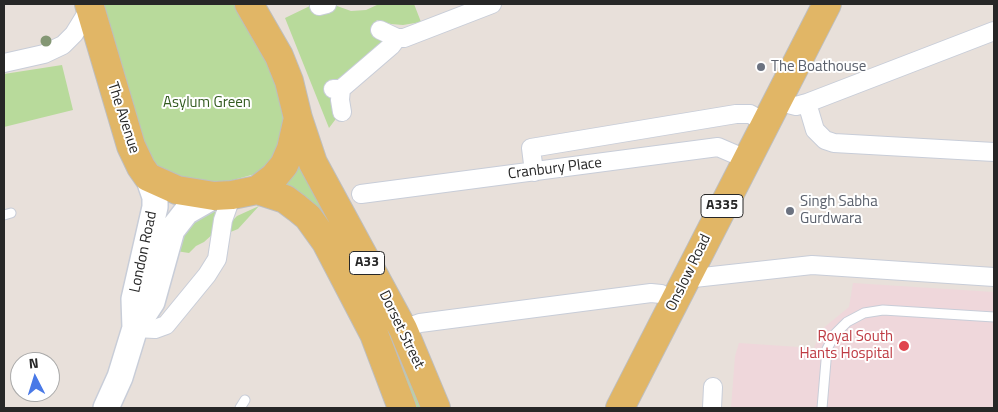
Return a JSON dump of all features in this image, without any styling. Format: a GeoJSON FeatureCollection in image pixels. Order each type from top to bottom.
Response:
{"type":"FeatureCollection","features":[{"type":"Feature","properties":{"kind":"main road","name":"A33"},"geometry":{"type":"LineString","coordinates":[[148,177],[177,190],[234,194],[274,177],[284,165],[291,149],[298,118],[289,81],[282,64],[249,4]]}},
{"type":"Feature","properties":{"kind":"main road","name":"Onslow Road"},"geometry":{"type":"LineString","coordinates":[[620,408],[827,4]]}},
{"type":"Feature","properties":{"kind":"main road","name":"The Avenue"},"geometry":{"type":"LineString","coordinates":[[89,6],[131,146],[148,177]]}},
{"type":"Feature","properties":{"kind":"main road","name":"Dorset Street"},"geometry":{"type":"LineString","coordinates":[[298,118],[317,170],[403,329],[436,408]]}},
{"type":"Feature","properties":{"kind":"main road","name":"Dorset Street"},"geometry":{"type":"LineString","coordinates":[[234,194],[285,199],[308,217],[326,242],[374,334],[402,408]]}},
{"type":"Feature","properties":{"kind":"street"},"geometry":{"type":"LineString","coordinates":[[380,30],[397,38],[404,38],[492,4]]}},
{"type":"Feature","properties":{"kind":"street"},"geometry":{"type":"LineString","coordinates":[[4,63],[44,54],[58,48],[74,34],[89,6]]}},
{"type":"Feature","properties":{"kind":"street"},"geometry":{"type":"LineString","coordinates":[[534,172],[531,148],[736,114],[771,112],[807,104],[994,31]]}},
{"type":"Feature","properties":{"kind":"street"},"geometry":{"type":"LineString","coordinates":[[342,112],[337,89],[391,46],[397,38]]}},
{"type":"Feature","properties":{"kind":"street"},"geometry":{"type":"LineString","coordinates":[[807,104],[815,130],[825,140],[834,143],[994,152]]}},
{"type":"Feature","properties":{"kind":"street","name":"Cranbury Place"},"geometry":{"type":"LineString","coordinates":[[361,194],[718,147],[746,159]]}},
{"type":"Feature","properties":{"kind":"street","name":"London Road"},"geometry":{"type":"LineString","coordinates":[[135,328],[134,299],[155,207],[155,197],[148,177]]}},
{"type":"Feature","properties":{"kind":"street"},"geometry":{"type":"LineString","coordinates":[[135,328],[155,329],[170,321],[213,267],[219,249],[223,220],[234,194]]}},
{"type":"Feature","properties":{"kind":"street","name":"London Road"},"geometry":{"type":"LineString","coordinates":[[106,408],[120,377],[135,328],[152,302],[172,230],[186,212],[234,194]]}},
{"type":"Feature","properties":{"kind":"street"},"geometry":{"type":"LineString","coordinates":[[403,329],[420,323],[651,293],[661,294],[812,266],[994,276]]}},
{"type":"Feature","properties":{"kind":"street"},"geometry":{"type":"LineString","coordinates":[[712,408],[713,387]]}},
{"type":"Feature","properties":{"kind":"lane"},"geometry":{"type":"LineString","coordinates":[[822,408],[828,349],[835,334],[847,322],[864,314],[883,310],[994,317]]}},
{"type":"Feature","properties":{"kind":"shaded area","name":"Royal South Hants Hospital"},"geometry":{"type":"Polygon","coordinates":[[[853,283],[994,292],[994,408],[731,408],[735,356],[739,343],[814,348],[822,329],[849,307],[853,283]]]}},
{"type":"Feature","properties":{"kind":"green space","name":"Asylum Green"},"geometry":{"type":"Polygon","coordinates":[[[99,4],[236,4],[274,67],[281,93],[283,138],[268,164],[255,174],[226,182],[188,180],[161,171],[150,160],[99,4]]]}},
{"type":"Feature","properties":{"kind":"green space"},"geometry":{"type":"Polygon","coordinates":[[[314,4],[320,10],[337,6],[351,11],[366,10],[379,4],[414,4],[421,22],[403,25],[377,20],[371,32],[383,43],[340,78],[329,82],[328,96],[337,106],[338,116],[329,128],[285,18],[314,4]]]}},
{"type":"Feature","properties":{"kind":"green space"},"geometry":{"type":"Polygon","coordinates":[[[62,65],[73,110],[4,127],[4,74],[62,65]]]}},
{"type":"Feature","properties":{"kind":"green space"},"geometry":{"type":"Polygon","coordinates":[[[300,165],[358,265],[426,408],[410,408],[314,206],[304,196],[280,187],[300,165]]]}},
{"type":"Feature","properties":{"kind":"green space"},"geometry":{"type":"Polygon","coordinates":[[[259,206],[238,229],[228,233],[231,222],[237,216],[259,206]]]}},
{"type":"Feature","properties":{"kind":"green space"},"geometry":{"type":"Polygon","coordinates":[[[213,211],[215,212],[214,233],[189,253],[176,251],[187,224],[213,211]]]}},
{"type":"Feature","properties":{"kind":"place","name":"The Boathouse"},"geometry":{"type":"Point","coordinates":[761,67]}},
{"type":"Feature","properties":{"kind":"place","name":"Singh Sabha Gurdwara"},"geometry":{"type":"Point","coordinates":[790,211]}},
{"type":"Feature","properties":{"kind":"place","name":"Royal South Hants Hospital"},"geometry":{"type":"Point","coordinates":[904,346]}}]}
